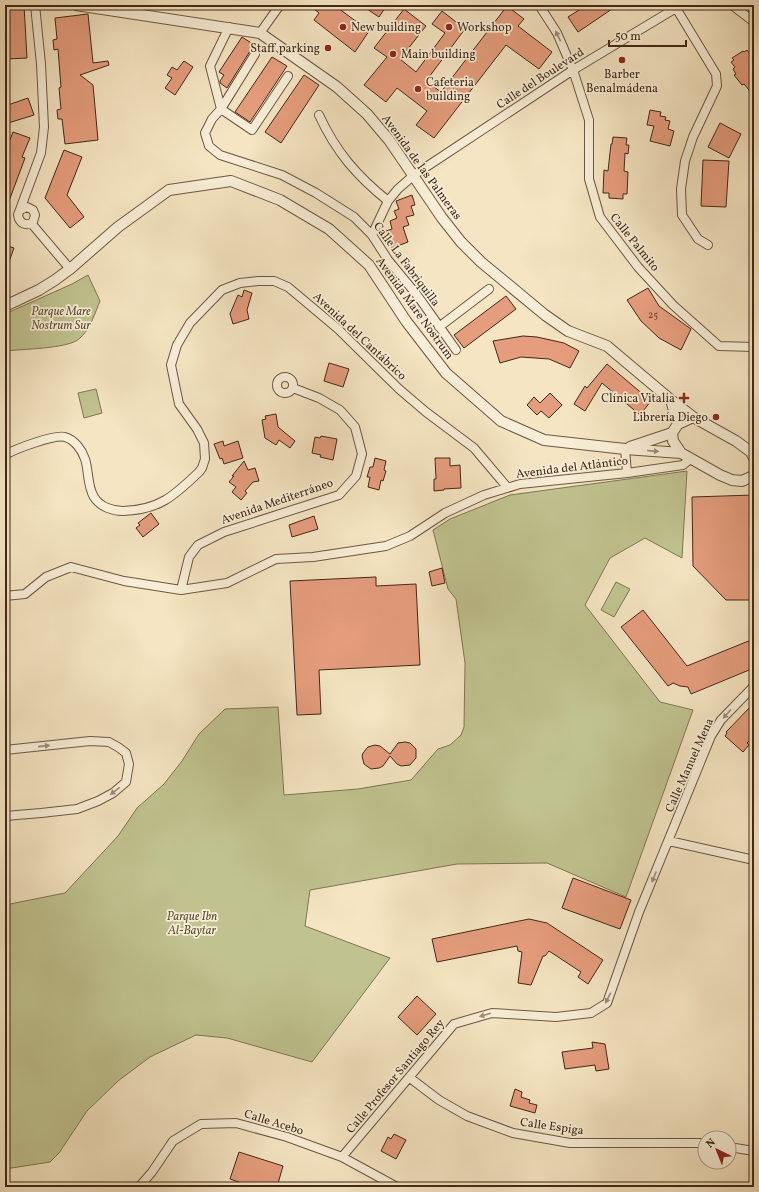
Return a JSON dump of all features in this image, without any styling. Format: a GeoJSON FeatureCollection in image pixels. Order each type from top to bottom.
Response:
{"type":"FeatureCollection","features":[{"type":"Feature","properties":{"kind":"street"},"geometry":{"type":"LineString","coordinates":[[24,195],[35,215],[34,220],[31,223],[25,224],[20,221],[18,215],[24,195],[41,153],[44,127],[41,64],[35,5]]}},
{"type":"Feature","properties":{"kind":"street","name":"Avenida de las Palmeras"},"geometry":{"type":"LineString","coordinates":[[76,5],[260,33],[337,87],[367,114],[389,140],[460,242],[481,262],[545,315],[568,331],[607,346],[693,417],[736,441],[753,454]]}},
{"type":"Feature","properties":{"kind":"street"},"geometry":{"type":"LineString","coordinates":[[260,33],[280,5]]}},
{"type":"Feature","properties":{"kind":"street","name":"Calle Palmito"},"geometry":{"type":"LineString","coordinates":[[539,5],[557,33],[573,70],[589,120],[589,179],[600,217],[638,267],[674,305],[719,346],[754,347]]}},
{"type":"Feature","properties":{"kind":"street"},"geometry":{"type":"LineString","coordinates":[[732,5],[754,22]]}},
{"type":"Feature","properties":{"kind":"street"},"geometry":{"type":"LineString","coordinates":[[679,7],[716,74],[717,86],[692,137],[685,161],[680,189],[682,215],[698,239],[708,244]]}},
{"type":"Feature","properties":{"kind":"street","name":"Calle del Boulevard"},"geometry":{"type":"LineString","coordinates":[[372,235],[388,201],[398,189],[414,175],[573,70],[679,7]]}},
{"type":"Feature","properties":{"kind":"street"},"geometry":{"type":"LineString","coordinates":[[229,28],[210,66],[221,109],[252,130],[288,76]]}},
{"type":"Feature","properties":{"kind":"street"},"geometry":{"type":"LineString","coordinates":[[221,109],[255,54]]}},
{"type":"Feature","properties":{"kind":"street","name":"Calle La Fabriquilla"},"geometry":{"type":"LineString","coordinates":[[221,109],[212,119],[204,133],[209,146],[220,155],[282,175],[316,193],[354,217],[372,235],[388,260],[417,295],[456,350]]}},
{"type":"Feature","properties":{"kind":"street"},"geometry":{"type":"LineString","coordinates":[[319,115],[343,157],[359,176],[388,201]]}},
{"type":"Feature","properties":{"kind":"street","name":"Avenida Mare Nostrum"},"geometry":{"type":"LineString","coordinates":[[5,306],[39,290],[70,269],[118,227],[169,190],[231,181],[280,200],[329,229],[369,265],[406,321],[446,373],[501,420],[544,440],[625,449],[681,453]]}},
{"type":"Feature","properties":{"kind":"street"},"geometry":{"type":"LineString","coordinates":[[20,210],[31,208]]}},
{"type":"Feature","properties":{"kind":"street"},"geometry":{"type":"LineString","coordinates":[[31,223],[70,269]]}},
{"type":"Feature","properties":{"kind":"street","name":"Avenida del Cantábrico"},"geometry":{"type":"LineString","coordinates":[[5,455],[28,445],[58,437],[66,437],[78,446],[84,458],[90,488],[94,497],[98,502],[108,508],[120,511],[143,510],[153,507],[172,496],[199,472],[205,459],[202,438],[197,428],[179,404],[171,365],[177,345],[190,323],[222,290],[240,283],[274,281],[288,287],[338,329],[399,389],[426,412],[474,448],[507,487]]}},
{"type":"Feature","properties":{"kind":"street"},"geometry":{"type":"LineString","coordinates":[[439,327],[489,289]]}},
{"type":"Feature","properties":{"kind":"street","name":"Avenida Mediterráneo"},"geometry":{"type":"LineString","coordinates":[[181,590],[189,557],[198,545],[224,532],[339,495],[356,476],[362,454],[355,427],[340,410],[319,398],[293,388]]}},
{"type":"Feature","properties":{"kind":"street"},"geometry":{"type":"LineString","coordinates":[[671,400],[678,424]]}},
{"type":"Feature","properties":{"kind":"street"},"geometry":{"type":"LineString","coordinates":[[693,417],[678,424],[672,433],[673,441],[681,453],[732,480],[742,481],[754,476]]}},
{"type":"Feature","properties":{"kind":"street","name":"Avenida Mare Nostrum"},"geometry":{"type":"LineString","coordinates":[[625,449],[672,433]]}},
{"type":"Feature","properties":{"kind":"street"},"geometry":{"type":"LineString","coordinates":[[625,449],[628,473]]}},
{"type":"Feature","properties":{"kind":"street","name":"Avenida del Atlántico"},"geometry":{"type":"LineString","coordinates":[[5,596],[25,594],[46,577],[71,567],[124,581],[181,590],[227,582],[276,559],[312,557],[386,546],[410,536],[445,513],[484,495],[507,487],[520,484],[628,473],[683,465],[690,459]]}},
{"type":"Feature","properties":{"kind":"street","name":"Calle Manuel Mena"},"geometry":{"type":"LineString","coordinates":[[668,841],[716,728],[727,713],[754,686]]}},
{"type":"Feature","properties":{"kind":"street"},"geometry":{"type":"LineString","coordinates":[[5,750],[90,741],[109,742],[126,753],[129,764],[126,782],[113,793],[98,801],[77,809],[41,814],[5,816]]}},
{"type":"Feature","properties":{"kind":"street"},"geometry":{"type":"LineString","coordinates":[[668,841],[754,860]]}},
{"type":"Feature","properties":{"kind":"street","name":"Calle Profesor Santiago Rey"},"geometry":{"type":"LineString","coordinates":[[342,1157],[454,1024],[492,1013],[556,1017],[591,1013],[607,1003],[639,912],[668,841]]}},
{"type":"Feature","properties":{"kind":"street","name":"Calle Espiga"},"geometry":{"type":"LineString","coordinates":[[410,1078],[439,1100],[467,1116],[513,1133],[570,1143],[697,1143]]}},
{"type":"Feature","properties":{"kind":"street","name":"Calle Acebo"},"geometry":{"type":"LineString","coordinates":[[139,1187],[152,1172],[172,1141],[200,1124],[236,1123],[287,1137],[342,1157],[397,1187]]}},
{"type":"Feature","properties":{"kind":"street"},"geometry":{"type":"LineString","coordinates":[[737,1148],[754,1151]]}},
{"type":"Feature","properties":{"kind":"green space","name":"Parque Mare Nostrum Sur"},"geometry":{"type":"Polygon","coordinates":[[[88,275],[100,301],[89,326],[79,339],[65,345],[55,347],[5,351],[5,314],[72,284],[88,275]]]}},
{"type":"Feature","properties":{"kind":"green space"},"geometry":{"type":"Polygon","coordinates":[[[96,389],[102,413],[84,418],[78,393],[96,389]]]}},
{"type":"Feature","properties":{"kind":"green space","name":"Parque Ibn Al-Baytar"},"geometry":{"type":"Polygon","coordinates":[[[687,471],[682,558],[645,538],[610,558],[585,605],[660,702],[693,710],[626,897],[547,863],[457,864],[310,890],[305,926],[390,958],[312,1062],[227,1038],[196,1035],[150,1057],[118,1081],[87,1111],[59,1153],[50,1162],[5,1169],[5,905],[65,893],[118,836],[137,808],[164,784],[182,761],[199,734],[225,709],[278,707],[284,795],[358,789],[411,780],[438,749],[450,745],[461,735],[464,727],[465,663],[456,599],[448,589],[433,530],[450,519],[510,495],[687,471]]]}},
{"type":"Feature","properties":{"kind":"green space"},"geometry":{"type":"Polygon","coordinates":[[[616,582],[630,589],[614,617],[601,610],[616,582]]]}},
{"type":"Feature","properties":{"kind":"building"},"geometry":{"type":"Polygon","coordinates":[[[24,5],[27,58],[7,59],[5,6],[24,5]]]}},
{"type":"Feature","properties":{"kind":"building","name":"New building"},"geometry":{"type":"Polygon","coordinates":[[[309,5],[334,5],[369,31],[355,52],[314,20],[319,13],[309,5]]]}},
{"type":"Feature","properties":{"kind":"building"},"geometry":{"type":"Polygon","coordinates":[[[361,5],[387,5],[379,17],[361,5]]]}},
{"type":"Feature","properties":{"kind":"building"},"geometry":{"type":"Polygon","coordinates":[[[587,5],[618,5],[578,32],[568,17],[587,5]]]}},
{"type":"Feature","properties":{"kind":"building"},"geometry":{"type":"Polygon","coordinates":[[[507,6],[524,19],[518,26],[552,52],[539,69],[506,45],[434,138],[416,125],[427,111],[397,88],[386,102],[364,85],[387,57],[374,48],[404,9],[426,26],[400,59],[416,72],[445,33],[432,24],[442,11],[465,29],[426,81],[441,92],[507,6]]]}},
{"type":"Feature","properties":{"kind":"building"},"geometry":{"type":"Polygon","coordinates":[[[88,14],[93,63],[108,61],[109,65],[80,75],[93,85],[98,140],[65,144],[62,119],[58,119],[57,110],[61,109],[59,88],[61,87],[58,49],[54,50],[53,40],[57,39],[55,18],[88,14]]]}},
{"type":"Feature","properties":{"kind":"building"},"geometry":{"type":"Polygon","coordinates":[[[242,37],[256,46],[250,51],[227,88],[220,83],[224,75],[219,72],[242,37]]]}},
{"type":"Feature","properties":{"kind":"building"},"geometry":{"type":"Polygon","coordinates":[[[747,50],[751,55],[754,52],[754,96],[734,75],[736,74],[733,69],[735,67],[731,62],[734,60],[732,58],[747,50]]]}},
{"type":"Feature","properties":{"kind":"building"},"geometry":{"type":"Polygon","coordinates":[[[272,57],[287,66],[250,122],[235,112],[272,57]]]}},
{"type":"Feature","properties":{"kind":"building"},"geometry":{"type":"Polygon","coordinates":[[[184,61],[193,67],[175,95],[165,88],[172,78],[167,75],[172,67],[177,70],[184,61]]]}},
{"type":"Feature","properties":{"kind":"building"},"geometry":{"type":"Polygon","coordinates":[[[304,75],[319,85],[281,143],[265,132],[304,75]]]}},
{"type":"Feature","properties":{"kind":"building"},"geometry":{"type":"Polygon","coordinates":[[[28,98],[34,115],[5,124],[5,106],[28,98]]]}},
{"type":"Feature","properties":{"kind":"building"},"geometry":{"type":"Polygon","coordinates":[[[650,110],[661,112],[660,116],[666,117],[665,120],[670,121],[668,129],[674,131],[670,146],[650,141],[654,126],[647,125],[650,110]]]}},
{"type":"Feature","properties":{"kind":"building"},"geometry":{"type":"Polygon","coordinates":[[[720,123],[741,134],[729,158],[708,147],[720,123]]]}},
{"type":"Feature","properties":{"kind":"building"},"geometry":{"type":"Polygon","coordinates":[[[13,132],[30,138],[22,157],[25,158],[6,209],[5,160],[7,154],[5,152],[13,132]]]}},
{"type":"Feature","properties":{"kind":"building"},"geometry":{"type":"Polygon","coordinates":[[[613,137],[627,138],[626,145],[629,145],[628,154],[625,153],[624,171],[628,172],[627,194],[623,194],[623,199],[609,198],[609,193],[603,193],[604,170],[608,171],[613,137]]]}},
{"type":"Feature","properties":{"kind":"building"},"geometry":{"type":"Polygon","coordinates":[[[64,150],[82,157],[67,195],[84,217],[70,228],[45,198],[64,150]]]}},
{"type":"Feature","properties":{"kind":"building"},"geometry":{"type":"Polygon","coordinates":[[[703,160],[729,161],[726,207],[701,206],[703,160]]]}},
{"type":"Feature","properties":{"kind":"building"},"geometry":{"type":"Polygon","coordinates":[[[412,195],[415,205],[411,206],[414,215],[406,217],[409,225],[403,227],[408,242],[392,248],[386,231],[392,229],[390,221],[397,218],[394,211],[399,209],[396,201],[412,195]]]}},
{"type":"Feature","properties":{"kind":"building"},"geometry":{"type":"Polygon","coordinates":[[[5,245],[14,248],[6,270],[5,270],[5,245]]]}},
{"type":"Feature","properties":{"kind":"building"},"geometry":{"type":"Polygon","coordinates":[[[648,288],[659,306],[691,329],[681,350],[659,338],[641,321],[627,300],[648,288]]]}},
{"type":"Feature","properties":{"kind":"building"},"geometry":{"type":"Polygon","coordinates":[[[244,290],[252,293],[247,310],[249,319],[233,324],[230,314],[238,295],[242,297],[244,290]]]}},
{"type":"Feature","properties":{"kind":"building"},"geometry":{"type":"Polygon","coordinates":[[[506,296],[516,309],[464,348],[454,335],[506,296]]]}},
{"type":"Feature","properties":{"kind":"building"},"geometry":{"type":"Polygon","coordinates":[[[523,336],[537,337],[564,343],[579,351],[570,368],[549,359],[521,357],[500,363],[493,341],[523,336]]]}},
{"type":"Feature","properties":{"kind":"building"},"geometry":{"type":"Polygon","coordinates":[[[329,363],[349,369],[343,387],[324,381],[329,363]]]}},
{"type":"Feature","properties":{"kind":"building"},"geometry":{"type":"Polygon","coordinates":[[[607,364],[651,401],[640,415],[602,383],[585,411],[574,404],[585,386],[587,388],[607,364]]]}},
{"type":"Feature","properties":{"kind":"building"},"geometry":{"type":"Polygon","coordinates":[[[550,393],[562,405],[549,418],[541,411],[537,415],[527,405],[534,397],[540,403],[550,393]]]}},
{"type":"Feature","properties":{"kind":"building"},"geometry":{"type":"Polygon","coordinates":[[[276,414],[278,427],[295,441],[290,448],[279,440],[276,445],[265,438],[262,420],[266,419],[265,416],[276,414]]]}},
{"type":"Feature","properties":{"kind":"building"},"geometry":{"type":"Polygon","coordinates":[[[321,436],[337,439],[333,460],[320,457],[321,455],[312,453],[315,437],[320,438],[321,436]]]}},
{"type":"Feature","properties":{"kind":"building"},"geometry":{"type":"Polygon","coordinates":[[[223,441],[224,446],[238,441],[243,458],[224,464],[222,458],[220,459],[214,444],[223,441]]]}},
{"type":"Feature","properties":{"kind":"building"},"geometry":{"type":"Polygon","coordinates":[[[375,458],[386,461],[384,470],[386,471],[383,481],[381,480],[379,490],[368,487],[370,477],[367,477],[370,467],[373,467],[375,458]]]}},
{"type":"Feature","properties":{"kind":"building"},"geometry":{"type":"Polygon","coordinates":[[[435,458],[450,458],[450,466],[460,465],[461,488],[434,491],[434,479],[436,479],[435,458]]]}},
{"type":"Feature","properties":{"kind":"building"},"geometry":{"type":"Polygon","coordinates":[[[244,461],[248,470],[255,468],[259,481],[253,482],[245,491],[247,493],[241,500],[232,492],[236,487],[229,482],[244,461]]]}},
{"type":"Feature","properties":{"kind":"building"},"geometry":{"type":"Polygon","coordinates":[[[754,495],[754,600],[726,600],[693,566],[692,497],[754,495]]]}},
{"type":"Feature","properties":{"kind":"building"},"geometry":{"type":"Polygon","coordinates":[[[151,513],[159,524],[143,537],[136,528],[140,525],[138,523],[151,513]]]}},
{"type":"Feature","properties":{"kind":"building"},"geometry":{"type":"Polygon","coordinates":[[[314,516],[318,529],[292,537],[289,525],[314,516]]]}},
{"type":"Feature","properties":{"kind":"building"},"geometry":{"type":"Polygon","coordinates":[[[442,568],[445,583],[432,586],[429,572],[442,568]]]}},
{"type":"Feature","properties":{"kind":"building"},"geometry":{"type":"Polygon","coordinates":[[[376,577],[376,586],[416,584],[420,665],[319,670],[321,714],[297,715],[290,581],[376,577]]]}},
{"type":"Feature","properties":{"kind":"building"},"geometry":{"type":"Polygon","coordinates":[[[643,610],[687,666],[751,640],[754,646],[754,668],[691,694],[688,687],[673,683],[668,686],[621,627],[643,610]]]}},
{"type":"Feature","properties":{"kind":"building"},"geometry":{"type":"Polygon","coordinates":[[[754,703],[754,736],[747,743],[749,745],[743,752],[725,736],[727,733],[726,732],[754,703]]]}},
{"type":"Feature","properties":{"kind":"building"},"geometry":{"type":"Polygon","coordinates":[[[398,743],[410,743],[416,749],[416,758],[410,765],[401,766],[397,764],[390,756],[383,766],[379,768],[371,769],[364,764],[362,756],[368,747],[375,745],[380,746],[390,754],[398,743]]]}},
{"type":"Feature","properties":{"kind":"building"},"geometry":{"type":"Polygon","coordinates":[[[573,878],[631,900],[620,929],[562,908],[573,878]]]}},
{"type":"Feature","properties":{"kind":"building"},"geometry":{"type":"Polygon","coordinates":[[[529,919],[547,923],[603,960],[588,984],[578,977],[581,972],[549,951],[545,956],[543,956],[531,985],[518,983],[522,952],[518,951],[517,946],[437,962],[432,939],[529,919]]]}},
{"type":"Feature","properties":{"kind":"building"},"geometry":{"type":"Polygon","coordinates":[[[417,996],[436,1014],[417,1035],[398,1017],[417,996]]]}},
{"type":"Feature","properties":{"kind":"building"},"geometry":{"type":"Polygon","coordinates":[[[592,1042],[605,1044],[609,1069],[596,1071],[595,1065],[565,1069],[562,1052],[593,1048],[592,1042]]]}},
{"type":"Feature","properties":{"kind":"building"},"geometry":{"type":"Polygon","coordinates":[[[515,1089],[522,1092],[521,1097],[530,1100],[529,1103],[537,1105],[535,1113],[510,1106],[515,1089]]]}},
{"type":"Feature","properties":{"kind":"building"},"geometry":{"type":"Polygon","coordinates":[[[394,1134],[406,1140],[396,1159],[381,1151],[388,1137],[391,1139],[394,1134]]]}},
{"type":"Feature","properties":{"kind":"building"},"geometry":{"type":"Polygon","coordinates":[[[239,1152],[283,1166],[277,1187],[265,1187],[252,1183],[250,1186],[230,1179],[239,1152]]]}},
{"type":"Feature","properties":{"kind":"place","name":"New building"},"geometry":{"type":"Point","coordinates":[343,27]}},
{"type":"Feature","properties":{"kind":"place","name":"Workshop"},"geometry":{"type":"Point","coordinates":[449,27]}},
{"type":"Feature","properties":{"kind":"place","name":"Staff parking"},"geometry":{"type":"Point","coordinates":[328,48]}},
{"type":"Feature","properties":{"kind":"place","name":"Main building"},"geometry":{"type":"Point","coordinates":[393,54]}},
{"type":"Feature","properties":{"kind":"place","name":"Barber Benalmádena"},"geometry":{"type":"Point","coordinates":[622,60]}},
{"type":"Feature","properties":{"kind":"place","name":"Cafeteria building"},"geometry":{"type":"Point","coordinates":[418,89]}},
{"type":"Feature","properties":{"kind":"place","name":"Clínica Vitalia"},"geometry":{"type":"Point","coordinates":[684,398]}},
{"type":"Feature","properties":{"kind":"place","name":"Librería Diego"},"geometry":{"type":"Point","coordinates":[716,417]}}]}
